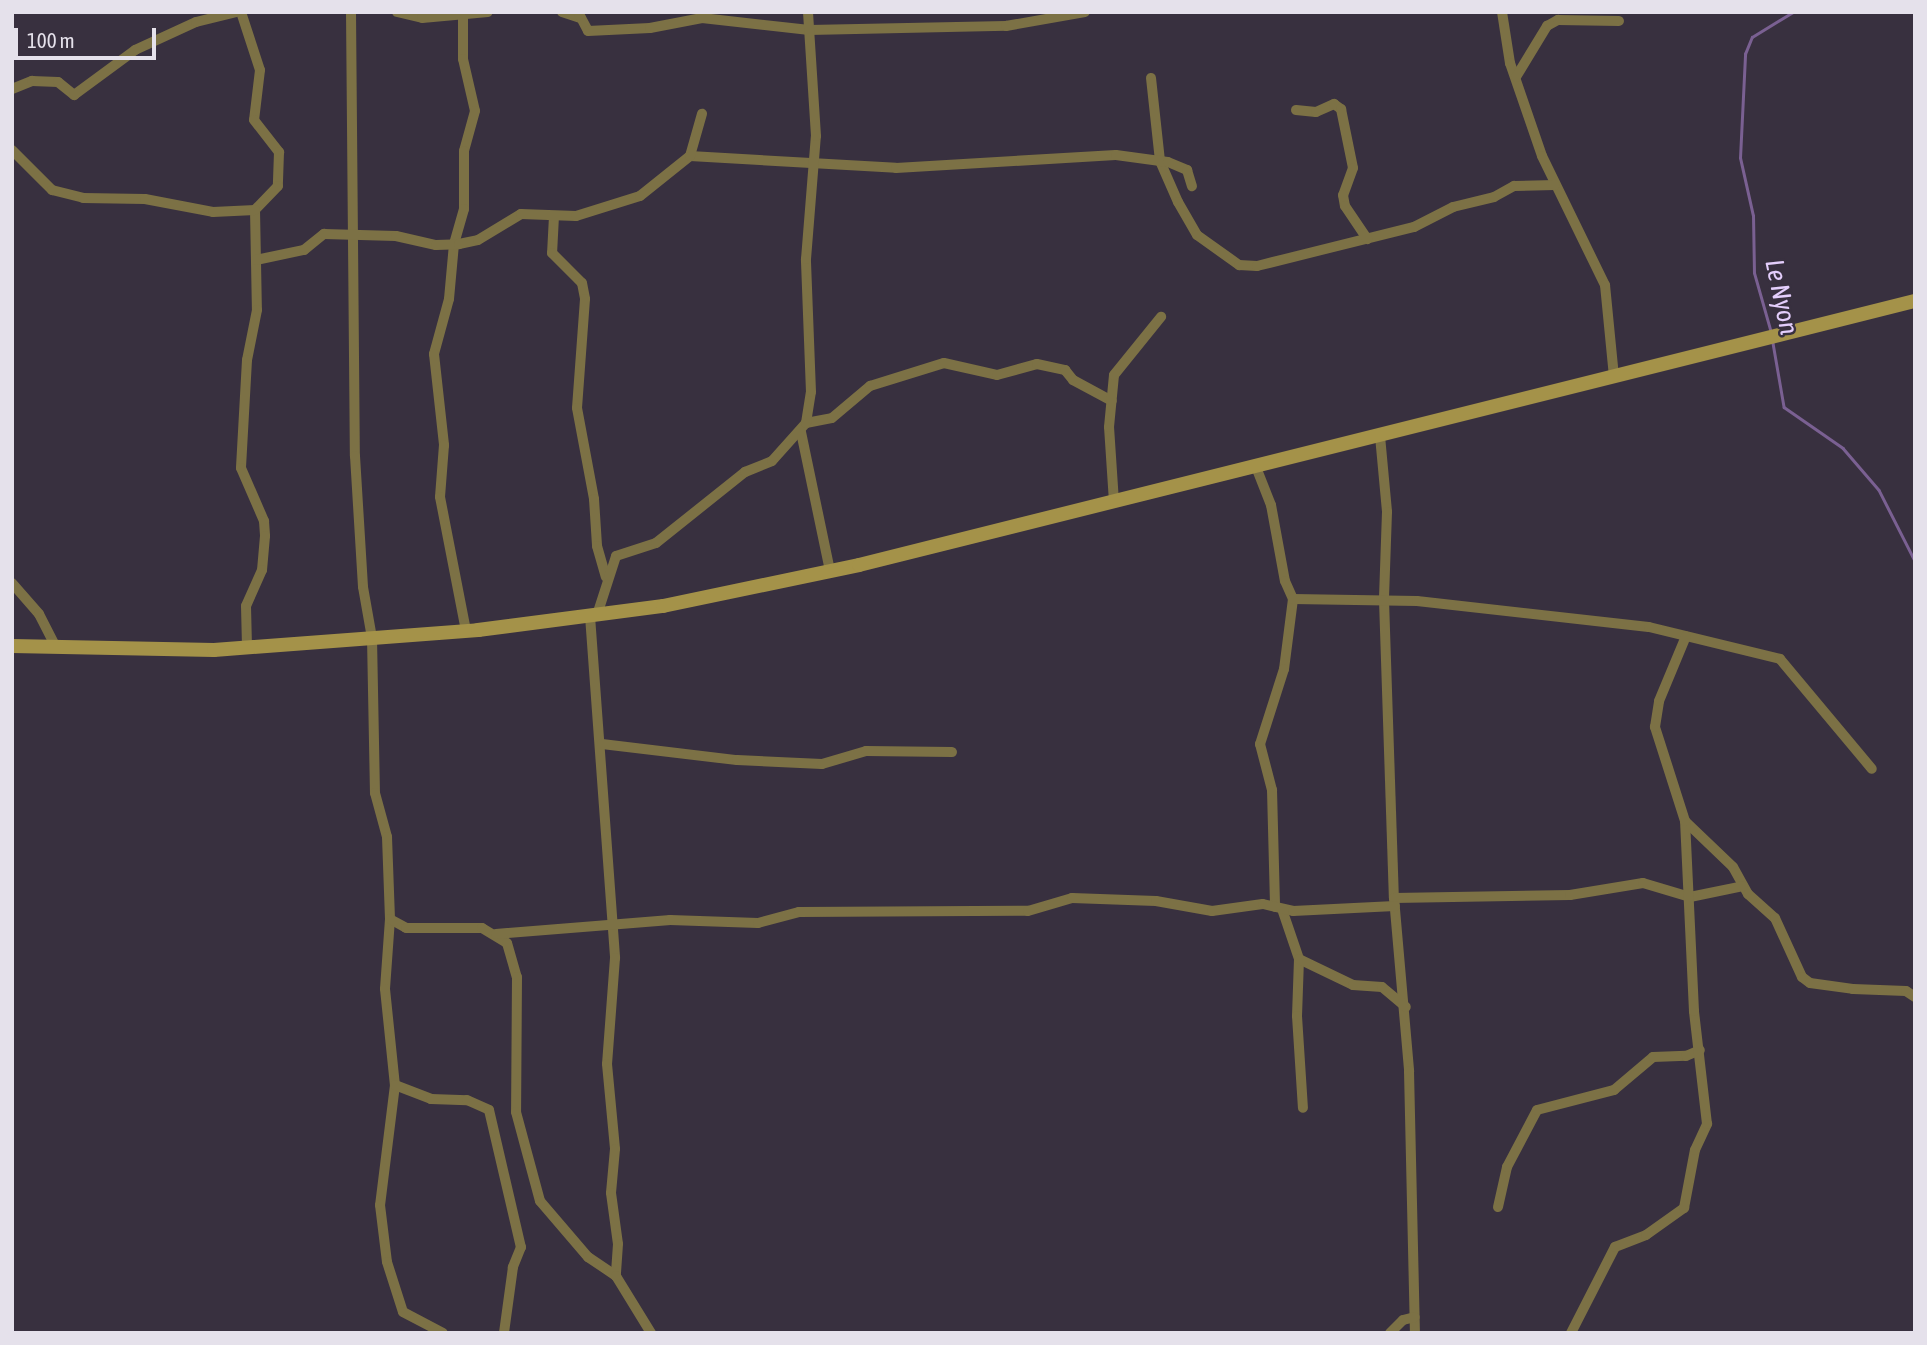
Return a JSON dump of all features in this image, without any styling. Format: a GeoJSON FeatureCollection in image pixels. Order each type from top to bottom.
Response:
{"type":"FeatureCollection","features":[{"type":"Feature","properties":{"kind":"main road"},"geometry":{"type":"LineString","coordinates":[[12,646],[247,647],[466,631],[593,616],[830,571],[1915,302]]}},
{"type":"Feature","properties":{"kind":"street"},"geometry":{"type":"LineString","coordinates":[[12,89],[32,82],[58,82],[74,95],[135,50],[196,22],[239,12],[260,70],[254,120],[279,152],[278,186],[255,210],[213,212],[145,199],[83,198],[52,190],[12,150]]}},
{"type":"Feature","properties":{"kind":"street"},"geometry":{"type":"LineString","coordinates":[[351,12],[350,235],[356,469],[363,587],[372,638],[373,774],[387,837],[390,919],[385,989],[395,1085],[380,1205],[387,1262],[403,1312],[443,1333]]}},
{"type":"Feature","properties":{"kind":"street"},"geometry":{"type":"LineString","coordinates":[[397,12],[422,18],[488,12]]}},
{"type":"Feature","properties":{"kind":"street"},"geometry":{"type":"LineString","coordinates":[[562,12],[580,15],[588,31],[650,28],[702,18],[809,30],[1006,26],[1085,12]]}},
{"type":"Feature","properties":{"kind":"street"},"geometry":{"type":"LineString","coordinates":[[808,12],[814,160],[806,259],[811,392],[804,427],[830,571]]}},
{"type":"Feature","properties":{"kind":"street"},"geometry":{"type":"LineString","coordinates":[[1502,12],[1503,38],[1555,185],[1591,249],[1605,285],[1614,377]]}},
{"type":"Feature","properties":{"kind":"street"},"geometry":{"type":"LineString","coordinates":[[464,14],[463,59],[475,111],[464,151],[464,209],[454,244],[449,299],[434,354],[444,445],[440,497],[466,631]]}},
{"type":"Feature","properties":{"kind":"street"},"geometry":{"type":"LineString","coordinates":[[1516,77],[1547,26],[1559,20],[1619,21]]}},
{"type":"Feature","properties":{"kind":"street"},"geometry":{"type":"LineString","coordinates":[[1151,78],[1160,161],[1197,235],[1239,265],[1257,266],[1414,227],[1453,207],[1494,197],[1514,186],[1555,185]]}},
{"type":"Feature","properties":{"kind":"street"},"geometry":{"type":"LineString","coordinates":[[1296,110],[1316,112],[1334,104],[1341,108],[1353,168],[1343,195],[1345,206],[1367,239]]}},
{"type":"Feature","properties":{"kind":"street"},"geometry":{"type":"LineString","coordinates":[[256,260],[304,250],[324,234],[454,244],[478,240],[522,214],[576,216],[640,196],[690,156],[702,114]]}},
{"type":"Feature","properties":{"kind":"street"},"geometry":{"type":"LineString","coordinates":[[690,156],[814,160],[896,168],[1116,155],[1160,161],[1187,170],[1192,186]]}},
{"type":"Feature","properties":{"kind":"street"},"geometry":{"type":"LineString","coordinates":[[247,647],[246,606],[262,570],[265,536],[264,521],[242,468],[247,360],[257,310],[255,210]]}},
{"type":"Feature","properties":{"kind":"street"},"geometry":{"type":"LineString","coordinates":[[554,216],[552,253],[582,283],[584,299],[577,408],[594,499],[597,546],[606,578]]}},
{"type":"Feature","properties":{"kind":"street"},"geometry":{"type":"LineString","coordinates":[[1114,502],[1114,375],[1161,317]]}},
{"type":"Feature","properties":{"kind":"street"},"geometry":{"type":"LineString","coordinates":[[616,1276],[618,1244],[611,1193],[615,1149],[607,1064],[613,925],[593,616],[616,556],[656,543],[746,472],[772,461],[804,427],[832,418],[870,386],[944,363],[998,375],[1037,364],[1065,370],[1073,380],[1112,401]]}},
{"type":"Feature","properties":{"kind":"street"},"geometry":{"type":"LineString","coordinates":[[1380,436],[1387,512],[1384,600],[1395,902],[1406,1007],[1415,1333]]}},
{"type":"Feature","properties":{"kind":"street"},"geometry":{"type":"LineString","coordinates":[[1256,467],[1271,505],[1285,581],[1293,598],[1284,669],[1260,744],[1272,790],[1278,908],[1299,959],[1297,1016],[1303,1108]]}},
{"type":"Feature","properties":{"kind":"street"},"geometry":{"type":"LineString","coordinates":[[12,583],[39,614],[55,646]]}},
{"type":"Feature","properties":{"kind":"street"},"geometry":{"type":"LineString","coordinates":[[1293,598],[1384,600],[1649,627],[1780,659],[1872,769]]}},
{"type":"Feature","properties":{"kind":"street"},"geometry":{"type":"LineString","coordinates":[[1571,1333],[1615,1247],[1646,1235],[1684,1208],[1695,1150],[1707,1124],[1685,821],[1657,737],[1655,713],[1686,636]]}},
{"type":"Feature","properties":{"kind":"street"},"geometry":{"type":"LineString","coordinates":[[602,744],[737,760],[821,764],[873,750],[951,752]]}},
{"type":"Feature","properties":{"kind":"street"},"geometry":{"type":"LineString","coordinates":[[1685,821],[1733,867],[1743,886],[1775,918],[1802,977],[1810,984],[1906,990],[1915,997]]}},
{"type":"Feature","properties":{"kind":"street"},"geometry":{"type":"LineString","coordinates":[[496,934],[613,925],[758,923],[799,912],[1028,911],[1072,898],[1156,901],[1212,911],[1570,895],[1643,883],[1690,897],[1743,886]]}},
{"type":"Feature","properties":{"kind":"street"},"geometry":{"type":"LineString","coordinates":[[390,919],[397,927],[482,928],[507,943],[517,977],[516,1112],[540,1200],[588,1257],[616,1276],[651,1333]]}},
{"type":"Feature","properties":{"kind":"street"},"geometry":{"type":"LineString","coordinates":[[1299,959],[1353,985],[1382,987],[1406,1007]]}},
{"type":"Feature","properties":{"kind":"street"},"geometry":{"type":"LineString","coordinates":[[1497,1207],[1507,1167],[1537,1110],[1614,1090],[1653,1057],[1686,1056],[1700,1051]]}},
{"type":"Feature","properties":{"kind":"street"},"geometry":{"type":"LineString","coordinates":[[395,1085],[431,1099],[467,1100],[489,1110],[521,1247],[513,1267],[504,1333]]}},
{"type":"Feature","properties":{"kind":"street"},"geometry":{"type":"LineString","coordinates":[[1390,1333],[1403,1320],[1415,1317]]}},
{"type":"Feature","properties":{"kind":"waterway","name":"Le Nyon"},"geometry":{"type":"LineString","coordinates":[[1771,333],[1754,273],[1753,216],[1740,158],[1745,54],[1752,37],[1793,12]]}},
{"type":"Feature","properties":{"kind":"waterway","name":"Le Nyon"},"geometry":{"type":"LineString","coordinates":[[1773,343],[1784,407],[1843,448],[1879,490],[1915,561]]}}]}
